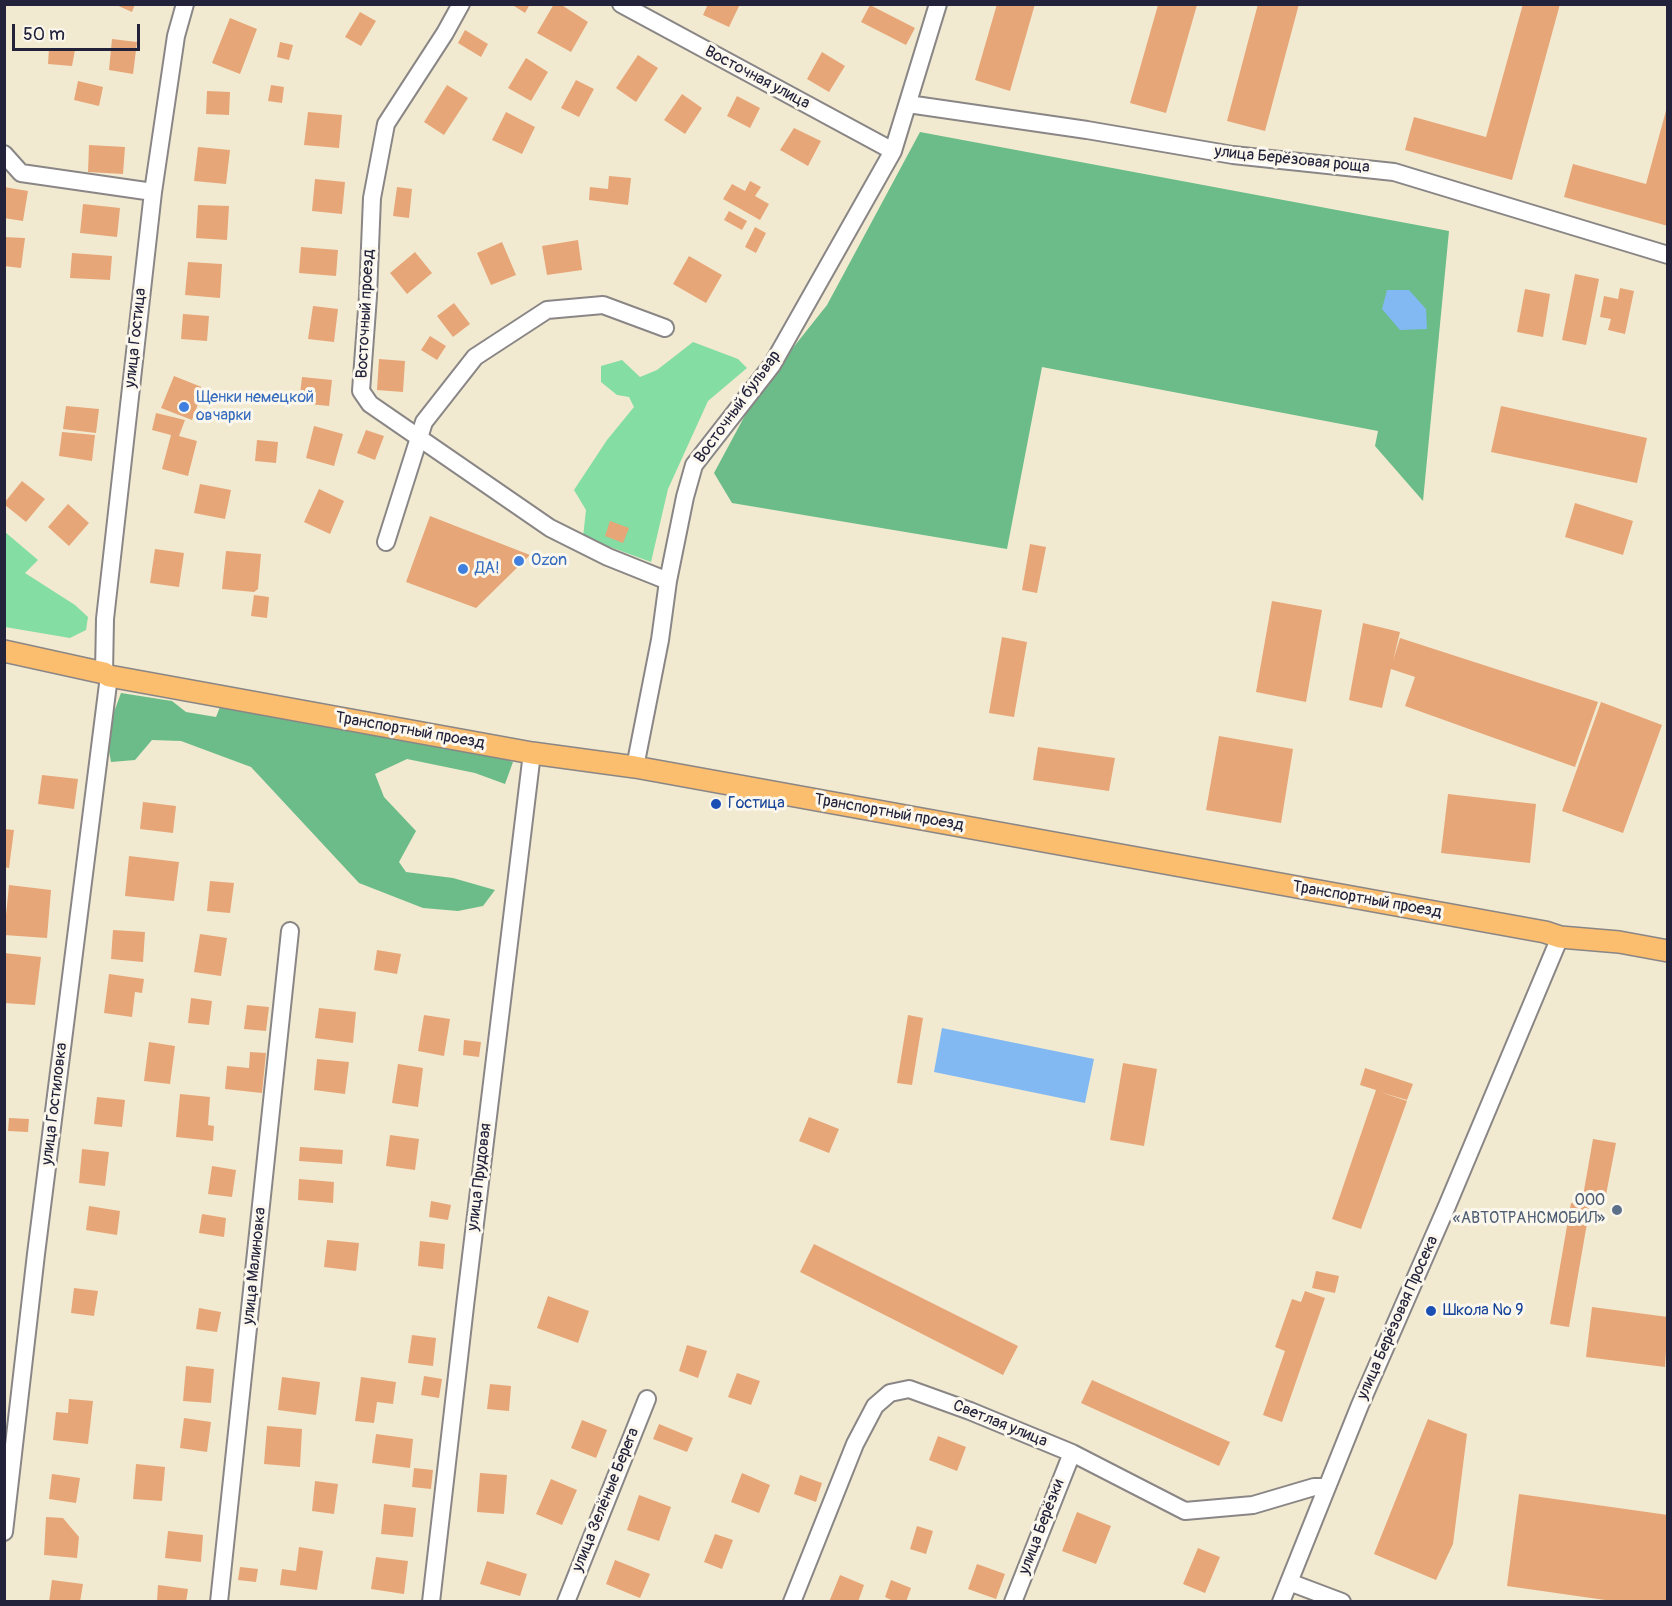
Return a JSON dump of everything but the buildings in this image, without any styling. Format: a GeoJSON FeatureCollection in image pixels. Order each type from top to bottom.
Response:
{"type":"FeatureCollection","features":[{"type":"Feature","properties":{"kind":"main road","name":"Транспортный проезд"},"geometry":{"type":"LineString","coordinates":[[4,651],[107,675],[532,753],[635,767],[1521,928],[1560,937],[1619,942],[1668,951]]}},
{"type":"Feature","properties":{"kind":"street","name":"улица Гостица"},"geometry":{"type":"LineString","coordinates":[[107,675],[105,620],[153,192],[176,36],[185,4]]}},
{"type":"Feature","properties":{"kind":"street","name":"Восточный проезд"},"geometry":{"type":"LineString","coordinates":[[461,4],[445,33],[386,124],[372,198],[361,392],[370,404],[550,528],[608,557],[668,581]]}},
{"type":"Feature","properties":{"kind":"street","name":"Восточная улица"},"geometry":{"type":"LineString","coordinates":[[621,4],[893,151]]}},
{"type":"Feature","properties":{"kind":"street","name":"Восточный бульвар"},"geometry":{"type":"LineString","coordinates":[[635,767],[660,640],[668,581],[694,465],[772,365],[893,151],[938,4]]}},
{"type":"Feature","properties":{"kind":"street","name":"улица Берёзовая роща"},"geometry":{"type":"LineString","coordinates":[[908,104],[1087,130],[1233,155],[1394,172],[1668,255]]}},
{"type":"Feature","properties":{"kind":"street"},"geometry":{"type":"LineString","coordinates":[[4,154],[21,173],[153,192]]}},
{"type":"Feature","properties":{"kind":"street"},"geometry":{"type":"LineString","coordinates":[[386,542],[424,422],[475,357],[547,310],[603,305],[665,328]]}},
{"type":"Feature","properties":{"kind":"street","name":"улица Гостиловка"},"geometry":{"type":"LineString","coordinates":[[4,1532],[107,675]]}},
{"type":"Feature","properties":{"kind":"street","name":"улица Прудовая"},"geometry":{"type":"LineString","coordinates":[[431,1602],[532,753]]}},
{"type":"Feature","properties":{"kind":"street","name":"улица Малиновка"},"geometry":{"type":"LineString","coordinates":[[219,1602],[290,931]]}},
{"type":"Feature","properties":{"kind":"street","name":"улица Берёзовая Просека"},"geometry":{"type":"LineString","coordinates":[[1281,1602],[1360,1405],[1560,937]]}},
{"type":"Feature","properties":{"kind":"street","name":"Светлая улица"},"geometry":{"type":"LineString","coordinates":[[792,1602],[847,1460],[875,1406],[890,1393],[909,1389],[950,1403],[1071,1453],[1185,1511],[1253,1505],[1314,1486],[1327,1487]]}},
{"type":"Feature","properties":{"kind":"street","name":"улица Зелёные Берега"},"geometry":{"type":"LineString","coordinates":[[566,1602],[647,1399]]}},
{"type":"Feature","properties":{"kind":"street","name":"улица Берёзки"},"geometry":{"type":"LineString","coordinates":[[1013,1602],[1071,1453]]}},
{"type":"Feature","properties":{"kind":"street"},"geometry":{"type":"LineString","coordinates":[[1289,1582],[1342,1602]]}},
{"type":"Feature","properties":{"kind":"green space"},"geometry":{"type":"Polygon","coordinates":[[[920,132],[1449,231],[1423,501],[1375,446],[1378,431],[1042,367],[1007,549],[732,503],[714,473],[757,393],[827,305],[920,132]]]}},
{"type":"Feature","properties":{"kind":"green space"},"geometry":{"type":"Polygon","coordinates":[[[693,342],[738,359],[747,368],[708,401],[668,489],[651,562],[583,537],[586,510],[574,490],[607,440],[634,407],[629,397],[617,395],[601,382],[601,366],[622,360],[640,377],[657,370],[693,342]]]}},
{"type":"Feature","properties":{"kind":"green space"},"geometry":{"type":"Polygon","coordinates":[[[5,532],[38,560],[25,573],[75,605],[88,617],[86,630],[70,638],[5,627],[5,532]]]}},
{"type":"Feature","properties":{"kind":"green space"},"geometry":{"type":"Polygon","coordinates":[[[121,693],[172,701],[186,712],[216,717],[220,707],[491,754],[513,762],[505,784],[475,773],[407,759],[375,774],[384,797],[416,831],[399,862],[406,872],[453,878],[495,890],[483,906],[458,911],[423,908],[359,883],[251,767],[181,741],[152,740],[135,760],[111,762],[106,734],[121,693]]]}},
{"type":"Feature","properties":{"kind":"water"},"geometry":{"type":"Polygon","coordinates":[[[1387,290],[1409,290],[1426,309],[1427,329],[1400,330],[1382,309],[1387,290]]]}},
{"type":"Feature","properties":{"kind":"water"},"geometry":{"type":"Polygon","coordinates":[[[942,1028],[1094,1059],[1085,1103],[934,1072],[942,1028]]]}},
{"type":"Feature","properties":{"kind":"place","name":"Щенки немецкой овчарки"},"geometry":{"type":"Point","coordinates":[184,407]}},
{"type":"Feature","properties":{"kind":"place","name":"Ozon"},"geometry":{"type":"Point","coordinates":[519,561]}},
{"type":"Feature","properties":{"kind":"place","name":"ДА!"},"geometry":{"type":"Point","coordinates":[463,569]}},
{"type":"Feature","properties":{"kind":"place","name":"Гостица"},"geometry":{"type":"Point","coordinates":[716,804]}},
{"type":"Feature","properties":{"kind":"place","name":"ООО «АВТОТРАНСМОБИЛ»"},"geometry":{"type":"Point","coordinates":[1617,1210]}},
{"type":"Feature","properties":{"kind":"place","name":"Школа № 9"},"geometry":{"type":"Point","coordinates":[1431,1311]}}]}
